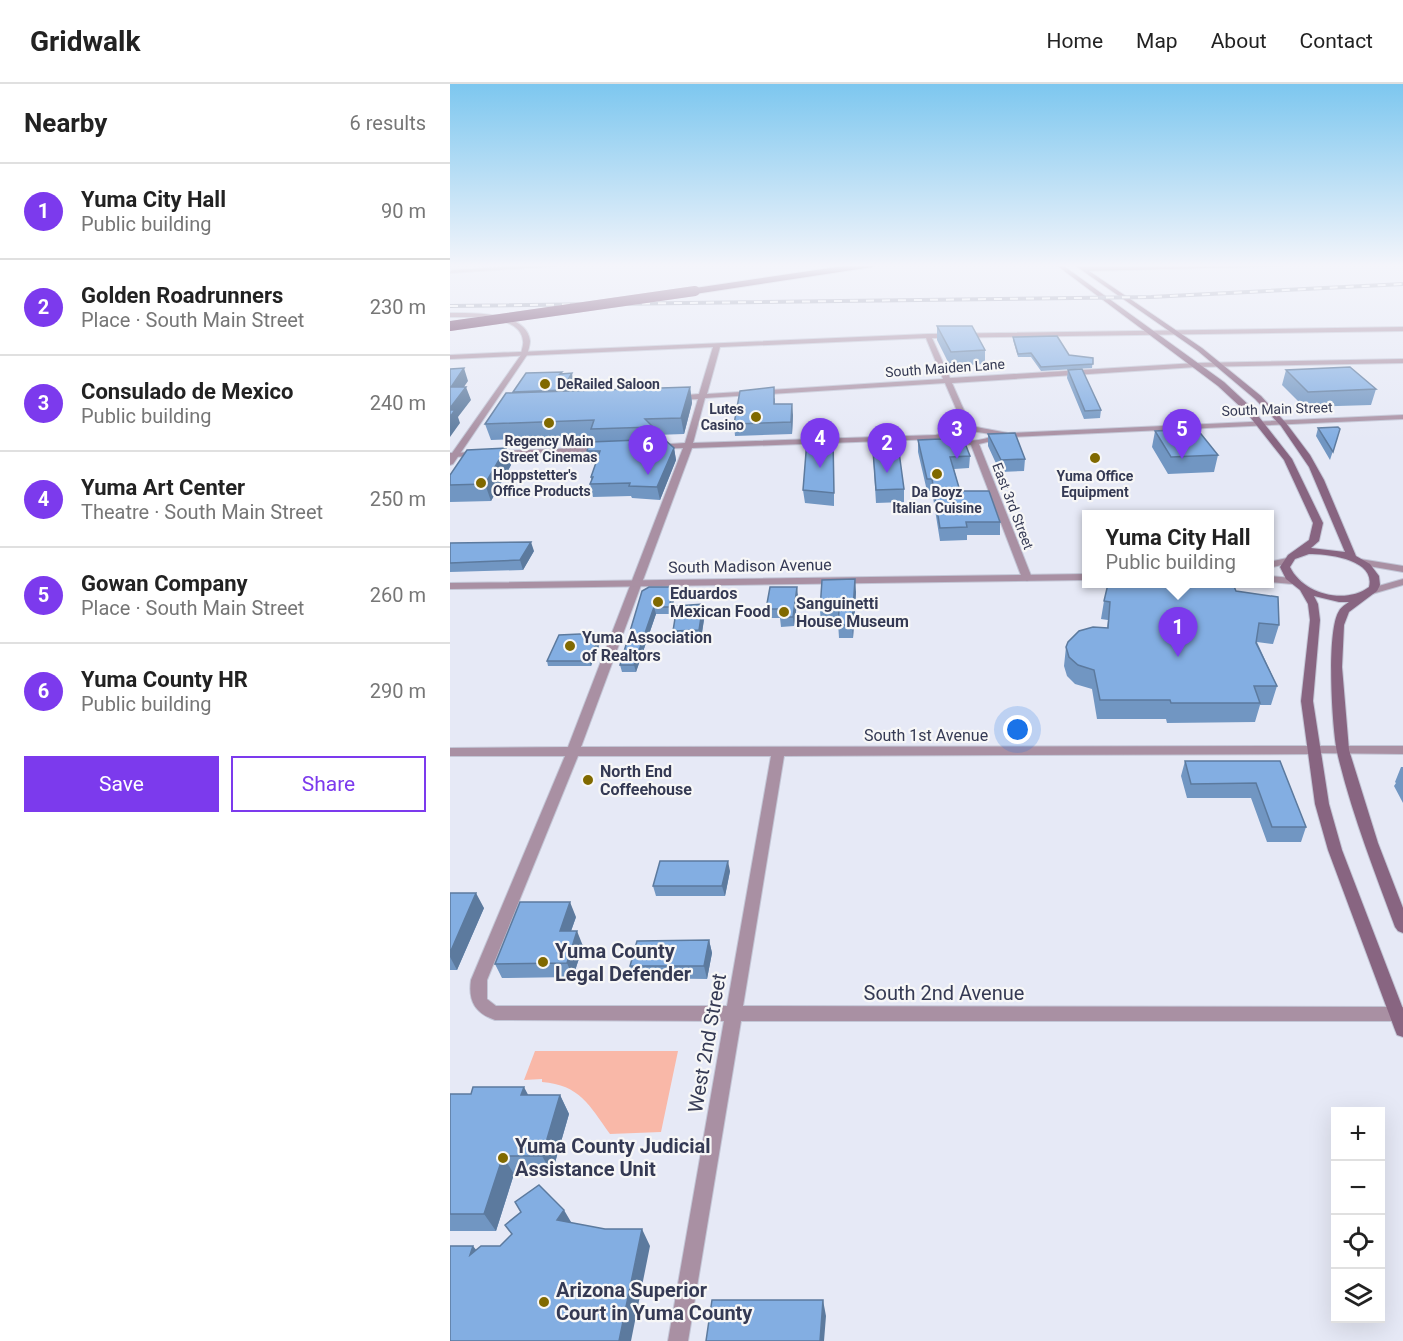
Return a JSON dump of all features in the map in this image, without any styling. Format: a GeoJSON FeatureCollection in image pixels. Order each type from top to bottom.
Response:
{"type":"FeatureCollection","features":[{"type":"Feature","properties":{"kind":"highway"},"geometry":{"type":"LineString","coordinates":[[450,327],[478,323]]}},
{"type":"Feature","properties":{"kind":"main road"},"geometry":{"type":"LineString","coordinates":[[1138,323],[1221,384],[1261,424],[1288,459],[1318,523],[1314,541],[1287,561],[1285,567],[1292,581],[1305,589],[1330,597],[1355,598],[1369,593]]}},
{"type":"Feature","properties":{"kind":"main road"},"geometry":{"type":"LineString","coordinates":[[1159,323],[1218,365],[1269,408],[1282,423],[1305,453],[1320,480],[1340,532],[1357,560],[1375,577],[1376,584],[1369,593],[1344,610],[1339,625],[1336,667],[1343,750],[1371,843],[1403,927]]}},
{"type":"Feature","properties":{"kind":"main road"},"geometry":{"type":"LineString","coordinates":[[1297,554],[1321,551],[1357,560]]}},
{"type":"Feature","properties":{"kind":"main road"},"geometry":{"type":"LineString","coordinates":[[1305,589],[1313,604],[1315,620],[1307,701],[1322,804],[1335,850],[1400,1014],[1403,1030]]}},
{"type":"Feature","properties":{"kind":"street"},"geometry":{"type":"LineString","coordinates":[[452,457],[524,354],[527,342],[525,334],[512,323]]}},
{"type":"Feature","properties":{"kind":"street"},"geometry":{"type":"LineString","coordinates":[[450,357],[928,336],[1403,329]]}},
{"type":"Feature","properties":{"kind":"street"},"geometry":{"type":"LineString","coordinates":[[928,336],[968,428],[985,435]]}},
{"type":"Feature","properties":{"kind":"street"},"geometry":{"type":"LineString","coordinates":[[573,752],[689,445],[717,345]]}},
{"type":"Feature","properties":{"kind":"street"},"geometry":{"type":"LineString","coordinates":[[450,353],[481,356]]}},
{"type":"Feature","properties":{"kind":"street","name":"South Maiden Lane"},"geometry":{"type":"LineString","coordinates":[[666,398],[1196,365],[1403,362]]}},
{"type":"Feature","properties":{"kind":"street"},"geometry":{"type":"LineString","coordinates":[[488,405],[502,404]]}},
{"type":"Feature","properties":{"kind":"street","name":"South Main Street"},"geometry":{"type":"LineString","coordinates":[[974,443],[985,435],[1403,417]]}},
{"type":"Feature","properties":{"kind":"street"},"geometry":{"type":"LineString","coordinates":[[956,437],[968,428]]}},
{"type":"Feature","properties":{"kind":"street"},"geometry":{"type":"LineString","coordinates":[[645,447],[936,437],[956,437],[974,443]]}},
{"type":"Feature","properties":{"kind":"street","name":"East 3rd Street"},"geometry":{"type":"LineString","coordinates":[[974,443],[1027,578]]}},
{"type":"Feature","properties":{"kind":"street"},"geometry":{"type":"LineString","coordinates":[[452,457],[611,448]]}},
{"type":"Feature","properties":{"kind":"street"},"geometry":{"type":"LineString","coordinates":[[1357,560],[1403,569]]}},
{"type":"Feature","properties":{"kind":"street"},"geometry":{"type":"LineString","coordinates":[[1274,564],[1287,561]]}},
{"type":"Feature","properties":{"kind":"street","name":"South Madison Avenue"},"geometry":{"type":"LineString","coordinates":[[450,586],[1082,577]]}},
{"type":"Feature","properties":{"kind":"street"},"geometry":{"type":"LineString","coordinates":[[1274,579],[1292,581]]}},
{"type":"Feature","properties":{"kind":"street"},"geometry":{"type":"LineString","coordinates":[[1369,593],[1403,582]]}},
{"type":"Feature","properties":{"kind":"street","name":"South 1st Avenue"},"geometry":{"type":"LineString","coordinates":[[450,752],[1403,750]]}},
{"type":"Feature","properties":{"kind":"street","name":"South 2nd Avenue"},"geometry":{"type":"LineString","coordinates":[[573,752],[479,980],[478,1000],[485,1009],[495,1013],[1400,1014]]}},
{"type":"Feature","properties":{"kind":"street","name":"West 2nd Street"},"geometry":{"type":"LineString","coordinates":[[678,1341],[778,752]]}},
{"type":"Feature","properties":{"kind":"shaded area"},"geometry":{"type":"Polygon","coordinates":[[[535,1051],[678,1051],[661,1132],[610,1134],[575,1092],[566,1087],[542,1082],[542,1079],[524,1080],[535,1051]]]}},
{"type":"Feature","properties":{"kind":"building"},"geometry":{"type":"Polygon","coordinates":[[[937,326],[972,326],[985,350],[951,352],[937,326]]]}},
{"type":"Feature","properties":{"kind":"building"},"geometry":{"type":"Polygon","coordinates":[[[1057,336],[1069,355],[1093,358],[1093,364],[1041,367],[1031,353],[1018,354],[1013,337],[1057,336]]]}},
{"type":"Feature","properties":{"kind":"building"},"geometry":{"type":"Polygon","coordinates":[[[1350,367],[1376,389],[1308,392],[1286,370],[1350,367]]]}},
{"type":"Feature","properties":{"kind":"building"},"geometry":{"type":"Polygon","coordinates":[[[464,368],[451,387],[466,387],[450,408],[450,369],[464,368]]]}},
{"type":"Feature","properties":{"kind":"building"},"geometry":{"type":"Polygon","coordinates":[[[1082,369],[1101,410],[1085,411],[1068,370],[1082,369]]]}},
{"type":"Feature","properties":{"kind":"building"},"geometry":{"type":"Polygon","coordinates":[[[562,372],[560,374],[572,373],[562,390],[513,392],[526,373],[562,372]]]}},
{"type":"Feature","properties":{"kind":"building"},"geometry":{"type":"Polygon","coordinates":[[[690,387],[681,418],[645,419],[653,427],[591,429],[594,420],[485,424],[506,393],[690,387]]]}},
{"type":"Feature","properties":{"kind":"building"},"geometry":{"type":"Polygon","coordinates":[[[774,387],[774,404],[792,404],[791,422],[734,424],[740,391],[774,387]]]}},
{"type":"Feature","properties":{"kind":"building"},"geometry":{"type":"Polygon","coordinates":[[[1338,427],[1340,429],[1333,452],[1318,428],[1338,427]]]}},
{"type":"Feature","properties":{"kind":"building"},"geometry":{"type":"Polygon","coordinates":[[[1197,429],[1218,455],[1171,457],[1155,431],[1197,429]]]}},
{"type":"Feature","properties":{"kind":"building"},"geometry":{"type":"Polygon","coordinates":[[[1015,433],[1025,459],[1001,460],[988,434],[1015,433]]]}},
{"type":"Feature","properties":{"kind":"building"},"geometry":{"type":"Polygon","coordinates":[[[897,437],[904,489],[876,490],[872,438],[897,437]]]}},
{"type":"Feature","properties":{"kind":"building"},"geometry":{"type":"Polygon","coordinates":[[[963,438],[970,456],[950,457],[960,491],[989,491],[1000,522],[966,522],[967,527],[940,528],[932,479],[927,479],[918,440],[963,438]]]}},
{"type":"Feature","properties":{"kind":"building"},"geometry":{"type":"Polygon","coordinates":[[[664,439],[674,448],[657,487],[629,486],[630,483],[590,484],[600,451],[587,451],[590,442],[664,439]]]}},
{"type":"Feature","properties":{"kind":"building"},"geometry":{"type":"Polygon","coordinates":[[[833,439],[834,493],[803,490],[807,440],[833,439]]]}},
{"type":"Feature","properties":{"kind":"building"},"geometry":{"type":"Polygon","coordinates":[[[506,448],[485,484],[450,485],[450,475],[467,450],[506,448]]]}},
{"type":"Feature","properties":{"kind":"building"},"geometry":{"type":"Polygon","coordinates":[[[531,542],[520,560],[450,563],[450,543],[531,542]]]}},
{"type":"Feature","properties":{"kind":"building"},"geometry":{"type":"Polygon","coordinates":[[[855,579],[852,625],[838,625],[839,610],[820,610],[822,580],[855,579]]]}},
{"type":"Feature","properties":{"kind":"building"},"geometry":{"type":"Polygon","coordinates":[[[649,587],[675,587],[669,607],[654,607],[634,665],[620,665],[642,591],[649,587]]]}},
{"type":"Feature","properties":{"kind":"building"},"geometry":{"type":"Polygon","coordinates":[[[770,587],[797,587],[793,617],[780,617],[781,609],[766,609],[770,587]]]}},
{"type":"Feature","properties":{"kind":"building"},"geometry":{"type":"Polygon","coordinates":[[[1107,588],[1235,588],[1236,591],[1278,597],[1279,625],[1259,623],[1256,643],[1277,686],[1254,686],[1260,703],[1100,700],[1094,670],[1078,665],[1069,657],[1066,647],[1079,631],[1093,627],[1108,628],[1110,602],[1104,601],[1107,588]]]}},
{"type":"Feature","properties":{"kind":"building"},"geometry":{"type":"Polygon","coordinates":[[[703,604],[699,630],[673,631],[677,606],[703,604]]]}},
{"type":"Feature","properties":{"kind":"building"},"geometry":{"type":"Polygon","coordinates":[[[601,633],[589,661],[547,661],[559,635],[601,633]]]}},
{"type":"Feature","properties":{"kind":"building"},"geometry":{"type":"Polygon","coordinates":[[[1185,761],[1280,761],[1306,827],[1272,827],[1256,783],[1191,784],[1185,761]]]}},
{"type":"Feature","properties":{"kind":"building"},"geometry":{"type":"Polygon","coordinates":[[[660,861],[728,861],[722,886],[653,886],[660,861]]]}},
{"type":"Feature","properties":{"kind":"building"},"geometry":{"type":"Polygon","coordinates":[[[450,893],[476,893],[450,953],[450,893]]]}},
{"type":"Feature","properties":{"kind":"building","name":"Yuma County Legal Defender"},"geometry":{"type":"Polygon","coordinates":[[[520,902],[570,902],[560,931],[577,931],[567,963],[495,964],[520,902]]]}},
{"type":"Feature","properties":{"kind":"building"},"geometry":{"type":"Polygon","coordinates":[[[709,940],[704,966],[630,966],[637,941],[709,940]]]}},
{"type":"Feature","properties":{"kind":"building","name":"Yuma County Judicial Assistance Unit"},"geometry":{"type":"Polygon","coordinates":[[[473,1087],[524,1087],[521,1095],[560,1095],[542,1156],[503,1156],[484,1214],[450,1214],[450,1094],[471,1094],[473,1087]]]}},
{"type":"Feature","properties":{"kind":"building","name":"Arizona Superior Court in Yuma County"},"geometry":{"type":"Polygon","coordinates":[[[539,1185],[564,1210],[557,1220],[605,1229],[642,1229],[619,1341],[450,1341],[450,1246],[473,1246],[470,1255],[481,1246],[500,1246],[512,1234],[505,1225],[521,1212],[515,1202],[539,1185]]]}},
{"type":"Feature","properties":{"kind":"building"},"geometry":{"type":"Polygon","coordinates":[[[712,1300],[823,1300],[820,1341],[706,1341],[712,1300]]]}},
{"type":"Feature","properties":{"kind":"place","name":"DeRailed Saloon"},"geometry":{"type":"Point","coordinates":[545,384]}},
{"type":"Feature","properties":{"kind":"place","name":"Lutes Casino"},"geometry":{"type":"Point","coordinates":[756,417]}},
{"type":"Feature","properties":{"kind":"place","name":"Regency Main Street Cinemas"},"geometry":{"type":"Point","coordinates":[549,423]}},
{"type":"Feature","properties":{"kind":"place","name":"Yuma Office Equipment"},"geometry":{"type":"Point","coordinates":[1095,458]}},
{"type":"Feature","properties":{"kind":"place","name":"Consulado de Mexico"},"geometry":{"type":"Point","coordinates":[957,459]}},
{"type":"Feature","properties":{"kind":"place","name":"Gowan Company"},"geometry":{"type":"Point","coordinates":[1182,459]}},
{"type":"Feature","properties":{"kind":"place","name":"Yuma Art Center"},"geometry":{"type":"Point","coordinates":[820,468]}},
{"type":"Feature","properties":{"kind":"place","name":"Golden Roadrunners"},"geometry":{"type":"Point","coordinates":[887,473]}},
{"type":"Feature","properties":{"kind":"place","name":"Da Boyz Italian Cuisine"},"geometry":{"type":"Point","coordinates":[937,474]}},
{"type":"Feature","properties":{"kind":"place","name":"Yuma County HR"},"geometry":{"type":"Point","coordinates":[648,475]}},
{"type":"Feature","properties":{"kind":"place","name":"Hoppstetter's Office Products"},"geometry":{"type":"Point","coordinates":[481,483]}},
{"type":"Feature","properties":{"kind":"place","name":"Eduardos Mexican Food"},"geometry":{"type":"Point","coordinates":[658,602]}},
{"type":"Feature","properties":{"kind":"place","name":"Sanguinetti House Museum"},"geometry":{"type":"Point","coordinates":[784,612]}},
{"type":"Feature","properties":{"kind":"place","name":"Yuma Association of Realtors"},"geometry":{"type":"Point","coordinates":[570,646]}},
{"type":"Feature","properties":{"kind":"place","name":"Yuma City Hall"},"geometry":{"type":"Point","coordinates":[1178,657]}},
{"type":"Feature","properties":{"kind":"place","name":"North End Coffeehouse"},"geometry":{"type":"Point","coordinates":[588,780]}},
{"type":"Feature","properties":{"kind":"place","name":"Yuma County Legal Defender"},"geometry":{"type":"Point","coordinates":[543,962]}},
{"type":"Feature","properties":{"kind":"place","name":"Yuma County Judicial Assistance Unit"},"geometry":{"type":"Point","coordinates":[503,1158]}},
{"type":"Feature","properties":{"kind":"place","name":"Arizona Superior Court in Yuma County"},"geometry":{"type":"Point","coordinates":[544,1302]}}]}
